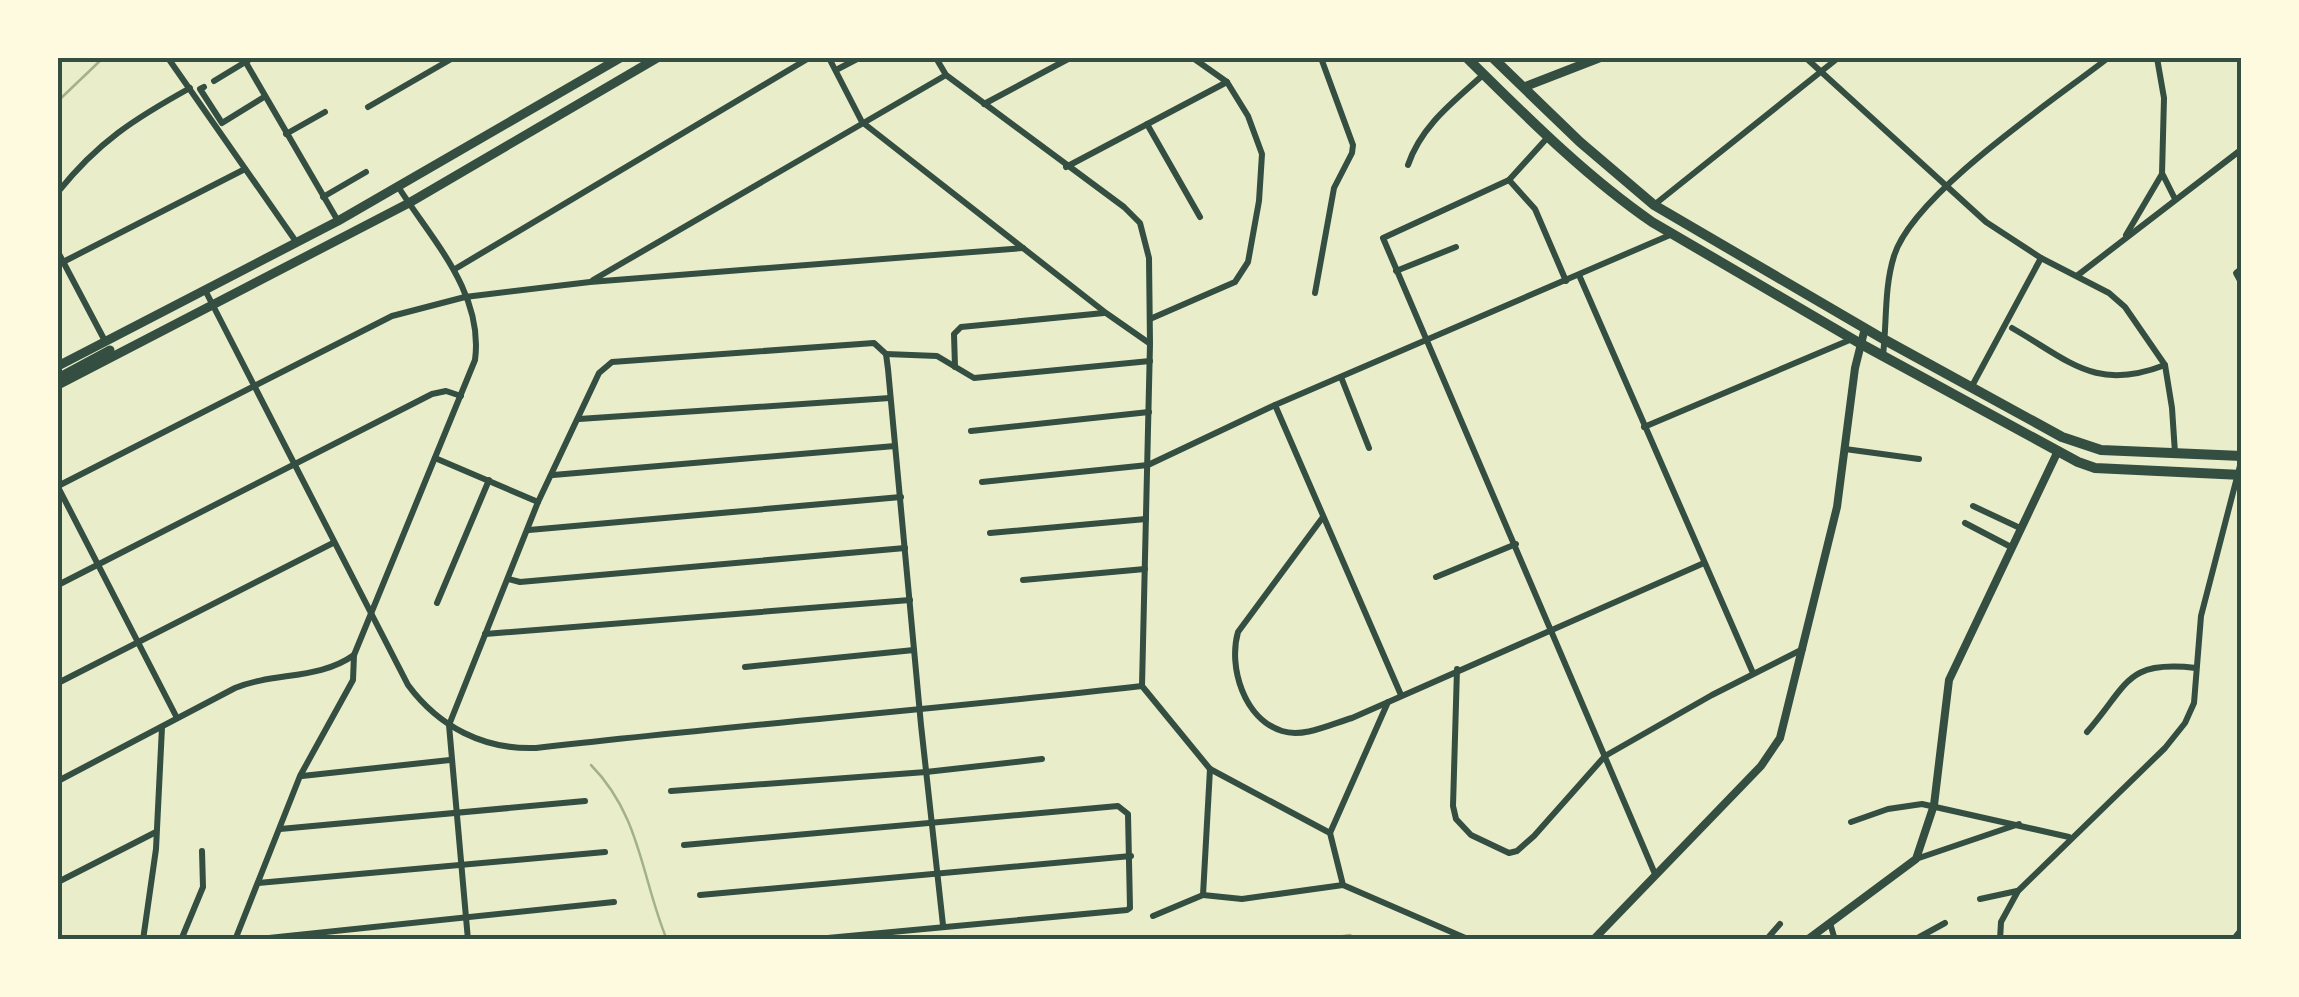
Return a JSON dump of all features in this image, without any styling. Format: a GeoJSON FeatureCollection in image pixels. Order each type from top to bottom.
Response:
{"type":"FeatureCollection","features":[{"type":"Feature","properties":{"kind":"main road"},"geometry":{"type":"LineString","coordinates":[[58,381],[205,290],[399,188],[620,58]]}},
{"type":"Feature","properties":{"kind":"main road"},"geometry":{"type":"LineString","coordinates":[[58,366],[213,306],[409,203],[656,58]]}},
{"type":"Feature","properties":{"kind":"main road"},"geometry":{"type":"LineString","coordinates":[[1467,58],[1548,137],[1626,204],[1883,357],[2058,452],[2095,468],[2240,475]]}},
{"type":"Feature","properties":{"kind":"main road"},"geometry":{"type":"LineString","coordinates":[[1493,58],[1580,142],[1654,204],[1885,340],[2062,437],[2087,447],[2131,453],[2242,457]]}},
{"type":"Feature","properties":{"kind":"main road"},"geometry":{"type":"LineString","coordinates":[[1488,78],[1514,89],[1599,58]]}},
{"type":"Feature","properties":{"kind":"street"},"geometry":{"type":"LineString","coordinates":[[168,58],[297,243]]}},
{"type":"Feature","properties":{"kind":"street"},"geometry":{"type":"LineString","coordinates":[[368,106],[453,58]]}},
{"type":"Feature","properties":{"kind":"street"},"geometry":{"type":"LineString","coordinates":[[455,269],[809,58]]}},
{"type":"Feature","properties":{"kind":"street"},"geometry":{"type":"LineString","coordinates":[[829,58],[862,122],[1150,344]]}},
{"type":"Feature","properties":{"kind":"street"},"geometry":{"type":"LineString","coordinates":[[836,70],[859,58]]}},
{"type":"Feature","properties":{"kind":"street"},"geometry":{"type":"LineString","coordinates":[[936,58],[946,74],[1124,207],[1140,224],[1149,258],[1150,320],[1142,686],[1210,769],[1330,833]]}},
{"type":"Feature","properties":{"kind":"street"},"geometry":{"type":"LineString","coordinates":[[984,104],[1070,58]]}},
{"type":"Feature","properties":{"kind":"street"},"geometry":{"type":"LineString","coordinates":[[1150,320],[1235,282],[1248,262],[1259,200],[1262,154],[1248,116],[1227,82],[1193,58]]}},
{"type":"Feature","properties":{"kind":"street"},"geometry":{"type":"LineString","coordinates":[[1315,293],[1334,188],[1352,153],[1321,58]]}},
{"type":"Feature","properties":{"kind":"street"},"geometry":{"type":"LineString","coordinates":[[1806,58],[1986,222],[2125,307],[2164,364],[2175,453]]}},
{"type":"Feature","properties":{"kind":"street"},"geometry":{"type":"LineString","coordinates":[[1654,204],[1838,58]]}},
{"type":"Feature","properties":{"kind":"street"},"geometry":{"type":"LineString","coordinates":[[1883,357],[1888,281],[1901,238],[1945,186],[2108,58]]}},
{"type":"Feature","properties":{"kind":"street"},"geometry":{"type":"LineString","coordinates":[[2122,241],[2162,174],[2164,98],[2157,58]]}},
{"type":"Feature","properties":{"kind":"street"},"geometry":{"type":"LineString","coordinates":[[214,81],[248,59],[264,98],[338,221]]}},
{"type":"Feature","properties":{"kind":"street"},"geometry":{"type":"LineString","coordinates":[[590,282],[946,74]]}},
{"type":"Feature","properties":{"kind":"street"},"geometry":{"type":"LineString","coordinates":[[1408,166],[1419,138],[1446,108],[1488,78]]}},
{"type":"Feature","properties":{"kind":"street"},"geometry":{"type":"LineString","coordinates":[[1066,167],[1227,82]]}},
{"type":"Feature","properties":{"kind":"street"},"geometry":{"type":"LineString","coordinates":[[204,86],[200,88],[222,123],[264,98]]}},
{"type":"Feature","properties":{"kind":"street"},"geometry":{"type":"LineString","coordinates":[[58,192],[101,143],[190,88]]}},
{"type":"Feature","properties":{"kind":"street"},"geometry":{"type":"LineString","coordinates":[[286,134],[325,112]]}},
{"type":"Feature","properties":{"kind":"street"},"geometry":{"type":"LineString","coordinates":[[1148,124],[1200,217]]}},
{"type":"Feature","properties":{"kind":"street"},"geometry":{"type":"LineString","coordinates":[[1548,137],[1509,180],[1383,238],[1655,874]]}},
{"type":"Feature","properties":{"kind":"street"},"geometry":{"type":"LineString","coordinates":[[2078,275],[2242,150]]}},
{"type":"Feature","properties":{"kind":"street"},"geometry":{"type":"LineString","coordinates":[[63,262],[245,168]]}},
{"type":"Feature","properties":{"kind":"street"},"geometry":{"type":"LineString","coordinates":[[323,197],[366,172]]}},
{"type":"Feature","properties":{"kind":"street"},"geometry":{"type":"LineString","coordinates":[[2162,174],[2176,200]]}},
{"type":"Feature","properties":{"kind":"street"},"geometry":{"type":"LineString","coordinates":[[1509,180],[1534,209],[1566,282]]}},
{"type":"Feature","properties":{"kind":"street"},"geometry":{"type":"LineString","coordinates":[[235,940],[300,776],[353,680],[354,655],[436,458],[476,346],[455,269],[399,188]]}},
{"type":"Feature","properties":{"kind":"street"},"geometry":{"type":"LineString","coordinates":[[982,482],[1148,465],[1275,405],[1671,234]]}},
{"type":"Feature","properties":{"kind":"street"},"geometry":{"type":"LineString","coordinates":[[1396,271],[1456,246]]}},
{"type":"Feature","properties":{"kind":"street"},"geometry":{"type":"LineString","coordinates":[[177,718],[58,487],[392,316],[465,297],[590,282],[1023,248]]}},
{"type":"Feature","properties":{"kind":"street"},"geometry":{"type":"LineString","coordinates":[[58,252],[109,349]]}},
{"type":"Feature","properties":{"kind":"street"},"geometry":{"type":"LineString","coordinates":[[1972,386],[2040,258]]}},
{"type":"Feature","properties":{"kind":"street"},"geometry":{"type":"LineString","coordinates":[[2242,268],[2236,273],[2242,284]]}},
{"type":"Feature","properties":{"kind":"street"},"geometry":{"type":"LineString","coordinates":[[1579,276],[1753,673]]}},
{"type":"Feature","properties":{"kind":"street"},"geometry":{"type":"LineString","coordinates":[[205,290],[408,685],[424,706],[449,725],[488,744],[511,749],[1142,686]]}},
{"type":"Feature","properties":{"kind":"street"},"geometry":{"type":"LineString","coordinates":[[956,368],[954,334],[961,327],[1106,313]]}},
{"type":"Feature","properties":{"kind":"street"},"geometry":{"type":"LineString","coordinates":[[1594,940],[1773,751],[1786,721],[1834,521],[1857,342],[1864,328]]}},
{"type":"Feature","properties":{"kind":"street"},"geometry":{"type":"LineString","coordinates":[[2012,328],[2098,376],[2128,376],[2164,364]]}},
{"type":"Feature","properties":{"kind":"street"},"geometry":{"type":"LineString","coordinates":[[468,940],[449,725],[538,502],[599,372],[612,362],[874,342],[886,354],[943,925]]}},
{"type":"Feature","properties":{"kind":"street"},"geometry":{"type":"LineString","coordinates":[[1644,427],[1857,342]]}},
{"type":"Feature","properties":{"kind":"street"},"geometry":{"type":"LineString","coordinates":[[886,354],[936,356],[974,378],[1150,360]]}},
{"type":"Feature","properties":{"kind":"street"},"geometry":{"type":"LineString","coordinates":[[1341,377],[1369,448]]}},
{"type":"Feature","properties":{"kind":"street"},"geometry":{"type":"LineString","coordinates":[[58,585],[432,394],[446,390],[460,396]]}},
{"type":"Feature","properties":{"kind":"street"},"geometry":{"type":"LineString","coordinates":[[579,419],[890,398]]}},
{"type":"Feature","properties":{"kind":"street"},"geometry":{"type":"LineString","coordinates":[[1275,405],[1401,695]]}},
{"type":"Feature","properties":{"kind":"street"},"geometry":{"type":"LineString","coordinates":[[971,431],[1149,412]]}},
{"type":"Feature","properties":{"kind":"street"},"geometry":{"type":"LineString","coordinates":[[553,475],[895,446]]}},
{"type":"Feature","properties":{"kind":"street"},"geometry":{"type":"LineString","coordinates":[[1845,449],[1919,460]]}},
{"type":"Feature","properties":{"kind":"street"},"geometry":{"type":"LineString","coordinates":[[1916,859],[1934,805],[1949,680],[2058,452]]}},
{"type":"Feature","properties":{"kind":"street"},"geometry":{"type":"LineString","coordinates":[[2000,940],[2001,922],[2018,891],[2174,738],[2194,703],[2208,586],[2242,457]]}},
{"type":"Feature","properties":{"kind":"street"},"geometry":{"type":"LineString","coordinates":[[436,458],[538,502]]}},
{"type":"Feature","properties":{"kind":"street"},"geometry":{"type":"LineString","coordinates":[[437,603],[489,480]]}},
{"type":"Feature","properties":{"kind":"street"},"geometry":{"type":"LineString","coordinates":[[529,530],[901,496]]}},
{"type":"Feature","properties":{"kind":"street"},"geometry":{"type":"LineString","coordinates":[[1973,506],[2020,528]]}},
{"type":"Feature","properties":{"kind":"street"},"geometry":{"type":"LineString","coordinates":[[1323,516],[1238,632],[1233,658],[1251,706],[1264,721],[1283,732],[1316,730],[1389,701],[1704,563]]}},
{"type":"Feature","properties":{"kind":"street"},"geometry":{"type":"LineString","coordinates":[[990,533],[1146,519]]}},
{"type":"Feature","properties":{"kind":"street"},"geometry":{"type":"LineString","coordinates":[[1965,523],[2012,547]]}},
{"type":"Feature","properties":{"kind":"street"},"geometry":{"type":"LineString","coordinates":[[58,683],[333,543]]}},
{"type":"Feature","properties":{"kind":"street"},"geometry":{"type":"LineString","coordinates":[[1436,578],[1516,544]]}},
{"type":"Feature","properties":{"kind":"street"},"geometry":{"type":"LineString","coordinates":[[508,579],[520,582],[906,548]]}},
{"type":"Feature","properties":{"kind":"street"},"geometry":{"type":"LineString","coordinates":[[1023,580],[1145,569]]}},
{"type":"Feature","properties":{"kind":"street"},"geometry":{"type":"LineString","coordinates":[[485,634],[910,600]]}},
{"type":"Feature","properties":{"kind":"street"},"geometry":{"type":"LineString","coordinates":[[1458,669],[1453,806],[1456,820],[1470,834],[1509,852],[1534,836],[1605,756],[1803,649]]}},
{"type":"Feature","properties":{"kind":"street"},"geometry":{"type":"LineString","coordinates":[[746,667],[914,650]]}},
{"type":"Feature","properties":{"kind":"street"},"geometry":{"type":"LineString","coordinates":[[58,781],[248,682],[324,671],[354,655]]}},
{"type":"Feature","properties":{"kind":"street"},"geometry":{"type":"LineString","coordinates":[[2087,732],[2139,670],[2197,668]]}},
{"type":"Feature","properties":{"kind":"street"},"geometry":{"type":"LineString","coordinates":[[1343,886],[1330,833],[1389,701]]}},
{"type":"Feature","properties":{"kind":"street"},"geometry":{"type":"LineString","coordinates":[[143,940],[157,831],[162,726]]}},
{"type":"Feature","properties":{"kind":"street"},"geometry":{"type":"LineString","coordinates":[[670,791],[926,772],[1042,759]]}},
{"type":"Feature","properties":{"kind":"street"},"geometry":{"type":"LineString","coordinates":[[300,776],[450,760]]}},
{"type":"Feature","properties":{"kind":"street"},"geometry":{"type":"LineString","coordinates":[[1203,895],[1210,769]]}},
{"type":"Feature","properties":{"kind":"street"},"geometry":{"type":"LineString","coordinates":[[280,829],[586,801]]}},
{"type":"Feature","properties":{"kind":"street"},"geometry":{"type":"LineString","coordinates":[[1850,822],[1907,804],[1934,805],[2070,838]]}},
{"type":"Feature","properties":{"kind":"street"},"geometry":{"type":"LineString","coordinates":[[684,845],[1118,806],[1128,814],[1130,908],[806,940]]}},
{"type":"Feature","properties":{"kind":"street"},"geometry":{"type":"LineString","coordinates":[[1807,940],[1916,859],[2021,824]]}},
{"type":"Feature","properties":{"kind":"street"},"geometry":{"type":"LineString","coordinates":[[58,882],[157,831]]}},
{"type":"Feature","properties":{"kind":"street"},"geometry":{"type":"LineString","coordinates":[[181,940],[202,887],[202,850]]}},
{"type":"Feature","properties":{"kind":"street"},"geometry":{"type":"LineString","coordinates":[[258,884],[605,852]]}},
{"type":"Feature","properties":{"kind":"street"},"geometry":{"type":"LineString","coordinates":[[700,895],[1131,856]]}},
{"type":"Feature","properties":{"kind":"street"},"geometry":{"type":"LineString","coordinates":[[1153,916],[1203,895],[1242,899],[1343,886],[1470,940]]}},
{"type":"Feature","properties":{"kind":"street"},"geometry":{"type":"LineString","coordinates":[[1980,898],[2018,891]]}},
{"type":"Feature","properties":{"kind":"street"},"geometry":{"type":"LineString","coordinates":[[250,940],[614,902]]}},
{"type":"Feature","properties":{"kind":"street"},"geometry":{"type":"LineString","coordinates":[[1914,940],[1945,923]]}},
{"type":"Feature","properties":{"kind":"street"},"geometry":{"type":"LineString","coordinates":[[1766,940],[1780,924]]}},
{"type":"Feature","properties":{"kind":"street"},"geometry":{"type":"LineString","coordinates":[[1830,924],[1834,940]]}},
{"type":"Feature","properties":{"kind":"street"},"geometry":{"type":"LineString","coordinates":[[2233,940],[2242,929]]}},
{"type":"Feature","properties":{"kind":"waterway"},"geometry":{"type":"LineString","coordinates":[[58,101],[103,58]]}},
{"type":"Feature","properties":{"kind":"waterway"},"geometry":{"type":"LineString","coordinates":[[591,765],[608,785],[630,826],[667,940]]}},
{"type":"Feature","properties":{"kind":"waterway"},"geometry":{"type":"LineString","coordinates":[[1317,940],[1350,935],[1358,940]]}}]}
